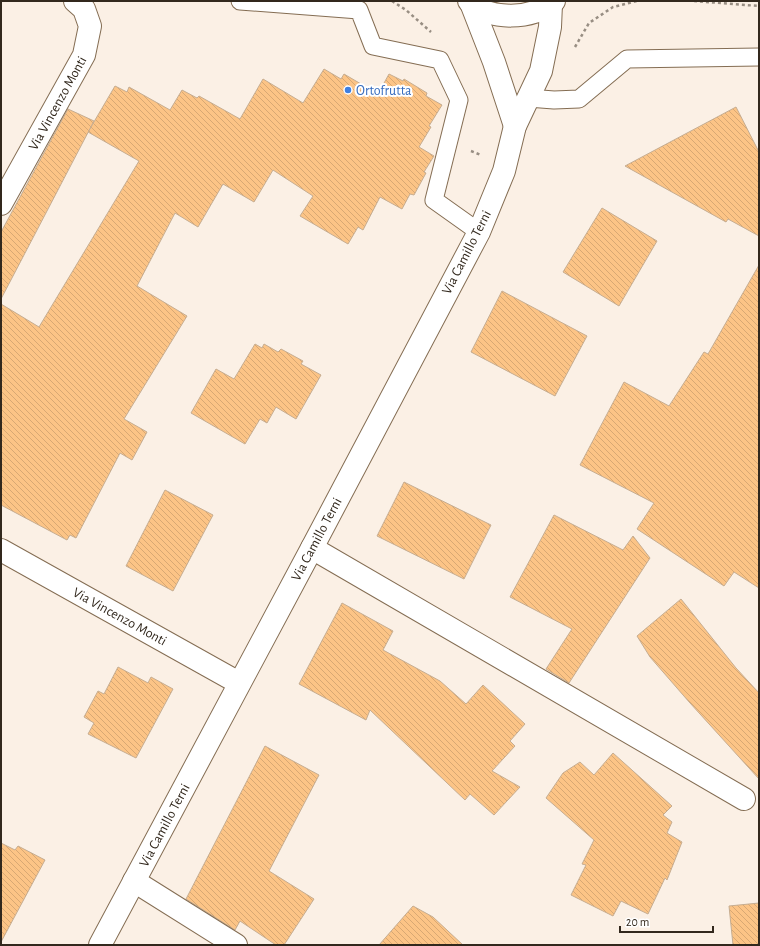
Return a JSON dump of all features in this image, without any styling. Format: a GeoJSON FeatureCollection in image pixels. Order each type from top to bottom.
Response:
{"type":"FeatureCollection","features":[{"type":"Feature","properties":{"kind":"street"},"geometry":{"type":"LineString","coordinates":[[470,2],[490,13],[511,16],[532,14],[552,2]]}},
{"type":"Feature","properties":{"kind":"street"},"geometry":{"type":"LineString","coordinates":[[470,2],[494,62],[515,126]]}},
{"type":"Feature","properties":{"kind":"street","name":"Via Camillo Terni"},"geometry":{"type":"LineString","coordinates":[[100,945],[479,232],[504,171],[515,126],[541,70],[550,27],[552,2]]}},
{"type":"Feature","properties":{"kind":"street","name":"Via Vincenzo Monti"},"geometry":{"type":"LineString","coordinates":[[1,204],[84,55],[90,26],[85,4]]}},
{"type":"Feature","properties":{"kind":"street"},"geometry":{"type":"LineString","coordinates":[[312,548],[744,799]]}},
{"type":"Feature","properties":{"kind":"street","name":"Via Vincenzo Monti"},"geometry":{"type":"LineString","coordinates":[[1,550],[239,683]]}},
{"type":"Feature","properties":{"kind":"street"},"geometry":{"type":"LineString","coordinates":[[134,881],[236,945]]}},
{"type":"Feature","properties":{"kind":"lane"},"geometry":{"type":"LineString","coordinates":[[240,1],[359,10],[373,46],[440,60],[459,100],[434,200],[479,232]]}},
{"type":"Feature","properties":{"kind":"lane"},"geometry":{"type":"LineString","coordinates":[[528,98],[554,100],[579,99],[627,60],[759,57]]}},
{"type":"Feature","properties":{"kind":"path"},"geometry":{"type":"LineString","coordinates":[[694,1],[759,6]]}},
{"type":"Feature","properties":{"kind":"building"},"geometry":{"type":"Polygon","coordinates":[[[324,69],[341,79],[344,74],[378,94],[389,74],[403,81],[404,79],[427,93],[426,96],[442,105],[429,126],[431,127],[419,147],[434,156],[424,172],[426,173],[414,195],[410,194],[402,209],[380,197],[363,230],[358,227],[348,244],[300,216],[313,196],[273,170],[254,202],[223,184],[198,227],[175,213],[137,286],[187,316],[124,419],[147,432],[132,460],[120,453],[76,538],[70,535],[67,540],[1,505],[1,304],[39,327],[139,161],[88,132],[115,86],[127,92],[129,87],[170,110],[182,90],[197,98],[199,96],[240,119],[263,79],[303,103],[324,69]]]}},
{"type":"Feature","properties":{"kind":"building"},"geometry":{"type":"Polygon","coordinates":[[[736,107],[759,152],[759,236],[728,219],[726,222],[625,166],[736,107]]]}},
{"type":"Feature","properties":{"kind":"building"},"geometry":{"type":"Polygon","coordinates":[[[68,109],[94,121],[1,299],[1,232],[68,109]]]}},
{"type":"Feature","properties":{"kind":"building"},"geometry":{"type":"Polygon","coordinates":[[[602,208],[657,241],[619,306],[563,272],[602,208]]]}},
{"type":"Feature","properties":{"kind":"building"},"geometry":{"type":"Polygon","coordinates":[[[759,265],[759,588],[734,572],[724,586],[637,529],[654,503],[580,465],[624,382],[669,406],[704,352],[708,354],[759,265]]]}},
{"type":"Feature","properties":{"kind":"building"},"geometry":{"type":"Polygon","coordinates":[[[502,291],[587,336],[555,396],[471,352],[502,291]]]}},
{"type":"Feature","properties":{"kind":"building"},"geometry":{"type":"Polygon","coordinates":[[[255,344],[262,348],[264,344],[278,352],[281,349],[303,361],[301,364],[321,375],[296,419],[276,407],[267,423],[260,419],[245,444],[191,413],[216,369],[234,379],[255,344]]]}},
{"type":"Feature","properties":{"kind":"building"},"geometry":{"type":"Polygon","coordinates":[[[404,482],[491,525],[464,579],[377,536],[404,482]]]}},
{"type":"Feature","properties":{"kind":"building"},"geometry":{"type":"Polygon","coordinates":[[[165,490],[213,515],[173,591],[126,566],[165,490]]]}},
{"type":"Feature","properties":{"kind":"building"},"geometry":{"type":"Polygon","coordinates":[[[554,515],[623,550],[633,536],[650,558],[569,683],[546,669],[572,629],[510,597],[554,515]]]}},
{"type":"Feature","properties":{"kind":"building"},"geometry":{"type":"Polygon","coordinates":[[[681,599],[736,668],[759,693],[759,779],[650,657],[637,636],[681,599]]]}},
{"type":"Feature","properties":{"kind":"building"},"geometry":{"type":"Polygon","coordinates":[[[342,603],[393,631],[383,650],[440,681],[466,704],[483,685],[525,724],[510,741],[515,746],[492,771],[520,787],[494,815],[470,794],[465,800],[370,710],[366,720],[299,684],[342,603]]]}},
{"type":"Feature","properties":{"kind":"building"},"geometry":{"type":"Polygon","coordinates":[[[118,667],[148,683],[151,677],[173,689],[136,758],[88,734],[94,723],[84,717],[98,691],[104,694],[118,667]]]}},
{"type":"Feature","properties":{"kind":"building"},"geometry":{"type":"Polygon","coordinates":[[[265,746],[319,775],[269,871],[314,899],[284,945],[276,945],[240,921],[235,930],[186,899],[265,746]]]}},
{"type":"Feature","properties":{"kind":"building"},"geometry":{"type":"Polygon","coordinates":[[[613,753],[672,806],[663,815],[672,822],[667,833],[682,842],[667,880],[665,878],[648,914],[621,901],[613,916],[571,895],[586,865],[582,864],[594,840],[546,798],[563,773],[580,762],[594,775],[613,753]]]}},
{"type":"Feature","properties":{"kind":"building"},"geometry":{"type":"Polygon","coordinates":[[[1,843],[15,850],[18,846],[45,860],[1,942],[1,843]]]}},
{"type":"Feature","properties":{"kind":"building"},"geometry":{"type":"Polygon","coordinates":[[[759,903],[759,945],[733,945],[729,906],[759,903]]]}},
{"type":"Feature","properties":{"kind":"building"},"geometry":{"type":"Polygon","coordinates":[[[413,906],[433,917],[463,945],[379,945],[413,906]]]}},
{"type":"Feature","properties":{"kind":"place","name":"Ortofrutta"},"geometry":{"type":"Point","coordinates":[348,90]}}]}
